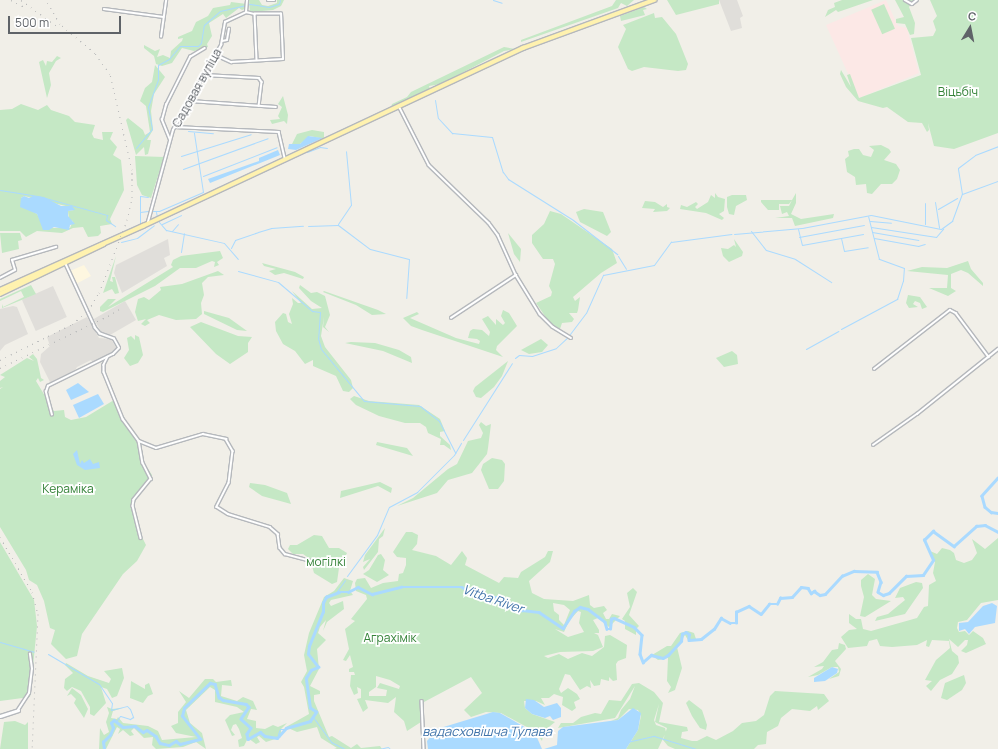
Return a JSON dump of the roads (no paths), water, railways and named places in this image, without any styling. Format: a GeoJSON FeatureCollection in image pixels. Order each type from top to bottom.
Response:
{"type":"FeatureCollection","features":[{"type":"Feature","properties":{"kind":"main road"},"geometry":{"type":"LineString","coordinates":[[0,294],[105,243],[522,48],[654,0]]}},
{"type":"Feature","properties":{"kind":"main road"},"geometry":{"type":"LineString","coordinates":[[0,290],[65,263]]}},
{"type":"Feature","properties":{"kind":"street"},"geometry":{"type":"LineString","coordinates":[[161,37],[166,0]]}},
{"type":"Feature","properties":{"kind":"street"},"geometry":{"type":"LineString","coordinates":[[216,55],[231,62],[283,59],[281,14],[255,14],[246,12],[248,5],[247,0]]}},
{"type":"Feature","properties":{"kind":"street"},"geometry":{"type":"LineString","coordinates":[[268,0],[274,0]]}},
{"type":"Feature","properties":{"kind":"street"},"geometry":{"type":"LineString","coordinates":[[905,0],[912,4],[917,0]]}},
{"type":"Feature","properties":{"kind":"street"},"geometry":{"type":"LineString","coordinates":[[104,9],[163,17]]}},
{"type":"Feature","properties":{"kind":"street","name":"Садовая вуліца"},"geometry":{"type":"LineString","coordinates":[[147,224],[175,127],[216,55],[222,41],[226,19],[246,12]]}},
{"type":"Feature","properties":{"kind":"street"},"geometry":{"type":"LineString","coordinates":[[255,14],[257,60]]}},
{"type":"Feature","properties":{"kind":"street"},"geometry":{"type":"LineString","coordinates":[[222,41],[227,40],[229,29]]}},
{"type":"Feature","properties":{"kind":"street"},"geometry":{"type":"LineString","coordinates":[[170,142],[162,120],[166,105],[190,57],[205,48]]}},
{"type":"Feature","properties":{"kind":"street"},"geometry":{"type":"LineString","coordinates":[[204,75],[257,78],[262,82],[259,106]]}},
{"type":"Feature","properties":{"kind":"street"},"geometry":{"type":"LineString","coordinates":[[190,101],[276,107]]}},
{"type":"Feature","properties":{"kind":"street"},"geometry":{"type":"LineString","coordinates":[[399,106],[429,165],[489,223],[498,235],[515,276],[546,321],[571,338]]}},
{"type":"Feature","properties":{"kind":"street"},"geometry":{"type":"LineString","coordinates":[[175,127],[279,132],[285,159]]}},
{"type":"Feature","properties":{"kind":"street"},"geometry":{"type":"LineString","coordinates":[[0,278],[15,270],[12,260],[56,247]]}},
{"type":"Feature","properties":{"kind":"street"},"geometry":{"type":"LineString","coordinates":[[52,414],[46,392],[48,386],[108,357],[116,352],[119,346],[112,337],[100,334],[96,328],[65,263]]}},
{"type":"Feature","properties":{"kind":"street"},"geometry":{"type":"LineString","coordinates":[[451,318],[515,276]]}},
{"type":"Feature","properties":{"kind":"street"},"geometry":{"type":"LineString","coordinates":[[874,369],[950,310],[989,357]]}},
{"type":"Feature","properties":{"kind":"street"},"geometry":{"type":"LineString","coordinates":[[873,445],[917,414],[998,349]]}},
{"type":"Feature","properties":{"kind":"street"},"geometry":{"type":"LineString","coordinates":[[108,357],[104,365],[104,372],[123,419],[139,441],[143,463],[151,479],[134,500],[133,506],[141,538]]}},
{"type":"Feature","properties":{"kind":"street"},"geometry":{"type":"LineString","coordinates":[[139,441],[156,448],[203,434],[226,439],[233,451],[229,483],[217,507],[228,514],[270,527],[278,534],[280,548],[284,554],[312,561]]}},
{"type":"Feature","properties":{"kind":"street"},"geometry":{"type":"LineString","coordinates":[[0,716],[18,710],[29,692],[32,668],[30,654]]}},
{"type":"Feature","properties":{"kind":"street"},"geometry":{"type":"LineString","coordinates":[[422,701],[424,749]]}},
{"type":"Feature","properties":{"kind":"water"},"geometry":{"type":"Polygon","coordinates":[[[308,136],[323,138],[296,150],[288,149],[289,144],[300,144],[308,136]]]}},
{"type":"Feature","properties":{"kind":"water"},"geometry":{"type":"Polygon","coordinates":[[[278,150],[280,155],[210,183],[208,179],[259,161],[259,158],[278,150]]]}},
{"type":"Feature","properties":{"kind":"water"},"geometry":{"type":"Polygon","coordinates":[[[24,196],[29,198],[33,196],[44,197],[61,206],[72,206],[75,210],[68,211],[68,216],[75,224],[70,225],[69,230],[54,227],[49,230],[43,230],[37,214],[20,207],[21,198],[24,196]]]}},
{"type":"Feature","properties":{"kind":"water"},"geometry":{"type":"Polygon","coordinates":[[[78,383],[89,392],[71,400],[66,390],[78,383]]]}},
{"type":"Feature","properties":{"kind":"water"},"geometry":{"type":"Polygon","coordinates":[[[98,394],[104,404],[79,418],[73,405],[98,394]]]}},
{"type":"Feature","properties":{"kind":"water"},"geometry":{"type":"Polygon","coordinates":[[[77,450],[80,464],[82,460],[84,463],[90,459],[93,464],[99,462],[100,468],[85,470],[77,465],[73,454],[77,450]]]}},
{"type":"Feature","properties":{"kind":"water"},"geometry":{"type":"Polygon","coordinates":[[[992,603],[997,606],[995,623],[975,627],[969,634],[965,629],[959,631],[959,623],[968,622],[983,606],[992,603]]]}},
{"type":"Feature","properties":{"kind":"water"},"geometry":{"type":"Polygon","coordinates":[[[832,667],[838,669],[837,673],[825,681],[814,682],[814,678],[832,667]]]}},
{"type":"Feature","properties":{"kind":"water"},"geometry":{"type":"Polygon","coordinates":[[[526,699],[534,700],[544,707],[557,703],[561,708],[561,717],[553,720],[550,716],[545,718],[532,714],[525,708],[526,699]]]}},
{"type":"Feature","properties":{"kind":"water","name":"вадасховішча Тулава"},"geometry":{"type":"Polygon","coordinates":[[[633,708],[641,713],[638,730],[626,749],[544,749],[557,745],[558,731],[563,727],[618,720],[633,708]]]}},
{"type":"Feature","properties":{"kind":"water","name":"вадасховішча Тулава"},"geometry":{"type":"Polygon","coordinates":[[[493,712],[500,713],[535,733],[542,749],[428,749],[427,741],[437,729],[493,712]]]}},
{"type":"Feature","properties":{"kind":"waterway"},"geometry":{"type":"LineString","coordinates":[[136,148],[152,129],[148,107],[158,79],[158,65],[169,59],[180,46],[198,46],[201,43],[204,25],[220,11],[250,4],[269,7],[279,4],[280,0]]}},
{"type":"Feature","properties":{"kind":"waterway"},"geometry":{"type":"LineString","coordinates":[[493,0],[502,3]]}},
{"type":"Feature","properties":{"kind":"waterway"},"geometry":{"type":"LineString","coordinates":[[435,100],[438,118],[452,133],[492,137],[503,172],[508,179],[573,220],[617,254]]}},
{"type":"Feature","properties":{"kind":"waterway"},"geometry":{"type":"LineString","coordinates":[[188,131],[213,133]]}},
{"type":"Feature","properties":{"kind":"waterway"},"geometry":{"type":"LineString","coordinates":[[152,211],[159,211],[203,192],[194,133]]}},
{"type":"Feature","properties":{"kind":"waterway"},"geometry":{"type":"LineString","coordinates":[[181,156],[251,134]]}},
{"type":"Feature","properties":{"kind":"waterway"},"geometry":{"type":"LineString","coordinates":[[183,169],[268,138]]}},
{"type":"Feature","properties":{"kind":"waterway"},"geometry":{"type":"LineString","coordinates":[[962,194],[958,168],[975,155],[998,146]]}},
{"type":"Feature","properties":{"kind":"waterway"},"geometry":{"type":"LineString","coordinates":[[203,176],[277,147]]}},
{"type":"Feature","properties":{"kind":"waterway"},"geometry":{"type":"LineString","coordinates":[[307,152],[320,147],[327,148]]}},
{"type":"Feature","properties":{"kind":"waterway"},"geometry":{"type":"LineString","coordinates":[[338,224],[351,205],[346,151]]}},
{"type":"Feature","properties":{"kind":"waterway"},"geometry":{"type":"LineString","coordinates":[[734,234],[802,228],[871,215],[941,229],[952,221],[962,194],[998,181]]}},
{"type":"Feature","properties":{"kind":"waterway"},"geometry":{"type":"LineString","coordinates":[[0,190],[38,196],[107,215],[106,220],[115,226]]}},
{"type":"Feature","properties":{"kind":"waterway"},"geometry":{"type":"LineString","coordinates":[[140,211],[140,196],[148,197]]}},
{"type":"Feature","properties":{"kind":"waterway"},"geometry":{"type":"LineString","coordinates":[[938,209],[957,198]]}},
{"type":"Feature","properties":{"kind":"waterway"},"geometry":{"type":"LineString","coordinates":[[935,202],[939,228]]}},
{"type":"Feature","properties":{"kind":"waterway"},"geometry":{"type":"LineString","coordinates":[[925,203],[925,224]]}},
{"type":"Feature","properties":{"kind":"waterway"},"geometry":{"type":"LineString","coordinates":[[126,230],[140,224],[140,212],[148,211]]}},
{"type":"Feature","properties":{"kind":"waterway"},"geometry":{"type":"LineString","coordinates":[[156,212],[157,217]]}},
{"type":"Feature","properties":{"kind":"waterway"},"geometry":{"type":"LineString","coordinates":[[162,224],[181,215]]}},
{"type":"Feature","properties":{"kind":"waterway"},"geometry":{"type":"LineString","coordinates":[[841,329],[897,299],[903,281],[904,268],[879,259],[868,216]]}},
{"type":"Feature","properties":{"kind":"waterway"},"geometry":{"type":"LineString","coordinates":[[870,221],[891,223]]}},
{"type":"Feature","properties":{"kind":"waterway"},"geometry":{"type":"LineString","coordinates":[[159,222],[166,230],[224,243],[238,259]]}},
{"type":"Feature","properties":{"kind":"waterway"},"geometry":{"type":"LineString","coordinates":[[172,231],[178,224]]}},
{"type":"Feature","properties":{"kind":"waterway"},"geometry":{"type":"LineString","coordinates":[[121,242],[137,238],[154,225]]}},
{"type":"Feature","properties":{"kind":"waterway"},"geometry":{"type":"LineString","coordinates":[[308,226],[338,225],[370,249],[409,259],[406,298]]}},
{"type":"Feature","properties":{"kind":"waterway"},"geometry":{"type":"LineString","coordinates":[[799,237],[864,225]]}},
{"type":"Feature","properties":{"kind":"waterway"},"geometry":{"type":"LineString","coordinates":[[231,248],[235,240],[271,228],[303,226]]}},
{"type":"Feature","properties":{"kind":"waterway"},"geometry":{"type":"LineString","coordinates":[[871,227],[936,237],[943,229]]}},
{"type":"Feature","properties":{"kind":"waterway"},"geometry":{"type":"LineString","coordinates":[[798,229],[802,245],[863,234]]}},
{"type":"Feature","properties":{"kind":"waterway"},"geometry":{"type":"LineString","coordinates":[[751,231],[766,250],[795,259],[831,282]]}},
{"type":"Feature","properties":{"kind":"waterway"},"geometry":{"type":"LineString","coordinates":[[872,232],[918,240]]}},
{"type":"Feature","properties":{"kind":"waterway"},"geometry":{"type":"LineString","coordinates":[[181,252],[184,233]]}},
{"type":"Feature","properties":{"kind":"waterway"},"geometry":{"type":"LineString","coordinates":[[570,334],[586,313],[603,275],[654,265],[671,242],[731,234]]}},
{"type":"Feature","properties":{"kind":"waterway"},"geometry":{"type":"LineString","coordinates":[[841,238],[844,251],[868,247]]}},
{"type":"Feature","properties":{"kind":"waterway"},"geometry":{"type":"LineString","coordinates":[[874,238],[918,246],[925,244]]}},
{"type":"Feature","properties":{"kind":"waterway"},"geometry":{"type":"LineString","coordinates":[[618,256],[626,269]]}},
{"type":"Feature","properties":{"kind":"waterway"},"geometry":{"type":"LineString","coordinates":[[238,271],[278,282],[312,311],[320,312],[318,338],[321,349],[364,401],[420,406],[439,421],[455,453]]}},
{"type":"Feature","properties":{"kind":"waterway"},"geometry":{"type":"LineString","coordinates":[[806,349],[838,331]]}},
{"type":"Feature","properties":{"kind":"waterway"},"geometry":{"type":"LineString","coordinates":[[515,358],[519,355],[532,356],[556,348],[568,337]]}},
{"type":"Feature","properties":{"kind":"waterway"},"geometry":{"type":"LineString","coordinates":[[463,440],[512,363]]}},
{"type":"Feature","properties":{"kind":"waterway"},"geometry":{"type":"LineString","coordinates":[[347,576],[377,535],[389,507],[417,492],[454,455],[461,443]]}},
{"type":"Feature","properties":{"kind":"waterway","name":"Vitba River"},"geometry":{"type":"LineString","coordinates":[[998,478],[982,496],[985,507],[991,512],[998,513]]}},
{"type":"Feature","properties":{"kind":"waterway","name":"Vitba River"},"geometry":{"type":"LineString","coordinates":[[104,749],[103,742],[110,735],[113,728],[111,723],[114,720],[123,727],[135,726],[143,732],[147,730],[156,736],[160,743],[169,745],[176,741],[180,744],[200,739],[182,716],[184,708],[210,683],[215,684],[219,697],[223,700],[246,704],[249,707],[241,719],[251,728],[247,734],[248,739],[260,732],[265,736],[277,738],[286,728],[310,721],[316,712],[310,708],[306,678],[311,670],[318,667],[308,654],[309,646],[323,612],[323,603],[326,597],[339,592],[348,592],[358,587],[372,594],[401,587],[462,587],[479,597],[496,597],[522,610],[539,612],[563,628],[574,611],[580,607],[588,609],[605,622],[607,629],[610,629],[611,619],[614,618],[634,627],[642,635],[640,654],[643,662],[651,655],[663,658],[668,655],[681,641],[682,634],[686,632],[689,634],[689,640],[701,639],[714,629],[721,618],[730,623],[736,623],[736,612],[749,606],[761,614],[769,604],[777,604],[780,598],[792,597],[801,587],[808,588],[811,593],[814,591],[820,595],[825,594],[842,576],[854,571],[877,572],[881,582],[878,592],[883,595],[889,593],[906,576],[923,575],[933,560],[924,540],[933,531],[954,546],[976,526],[985,525],[998,532]]}},
{"type":"Feature","properties":{"kind":"waterway"},"geometry":{"type":"LineString","coordinates":[[335,594],[345,580]]}},
{"type":"Feature","properties":{"kind":"waterway"},"geometry":{"type":"LineString","coordinates":[[0,642],[34,652]]}},
{"type":"Feature","properties":{"kind":"waterway"},"geometry":{"type":"LineString","coordinates":[[48,654],[99,684],[112,703],[111,710],[127,706],[130,709],[133,717],[130,719],[120,716],[116,722]]}},
{"type":"Feature","properties":{"kind":"waterway"},"geometry":{"type":"LineString","coordinates":[[313,717],[331,742],[345,749]]}},
{"type":"Feature","properties":{"kind":"waterway","name":"Vitba River"},"geometry":{"type":"LineString","coordinates":[[278,734],[280,729],[284,729]]}},
{"type":"Feature","properties":{"kind":"waterway"},"geometry":{"type":"LineString","coordinates":[[627,742],[654,736],[696,749]]}},
{"type":"Feature","properties":{"kind":"waterway"},"geometry":{"type":"LineString","coordinates":[[379,749],[388,747],[390,749]]}},
{"type":"Feature","properties":{"kind":"railway"},"geometry":{"type":"LineString","coordinates":[[11,0],[25,7]]}},
{"type":"Feature","properties":{"kind":"railway"},"geometry":{"type":"LineString","coordinates":[[21,0],[58,27]]}},
{"type":"Feature","properties":{"kind":"railway"},"geometry":{"type":"LineString","coordinates":[[0,360],[72,324],[88,311],[99,293],[127,220],[132,198],[132,170],[110,74],[95,53],[60,24],[46,0]]}},
{"type":"Feature","properties":{"kind":"railway"},"geometry":{"type":"LineString","coordinates":[[0,368],[108,316],[121,308]]}},
{"type":"Feature","properties":{"kind":"railway"},"geometry":{"type":"LineString","coordinates":[[0,537],[32,592],[38,614],[32,749]]}},
{"type":"Feature","properties":{"kind":"park label","name":"Віцьбіч"},"geometry":{"type":"Point","coordinates":[958,92]}},
{"type":"Feature","properties":{"kind":"park label","name":"Кераміка"},"geometry":{"type":"Point","coordinates":[68,489]}},
{"type":"Feature","properties":{"kind":"park label","name":"могілкі"},"geometry":{"type":"Point","coordinates":[326,562]}},
{"type":"Feature","properties":{"kind":"park label","name":"Аграхімік"},"geometry":{"type":"Point","coordinates":[390,638]}}]}
